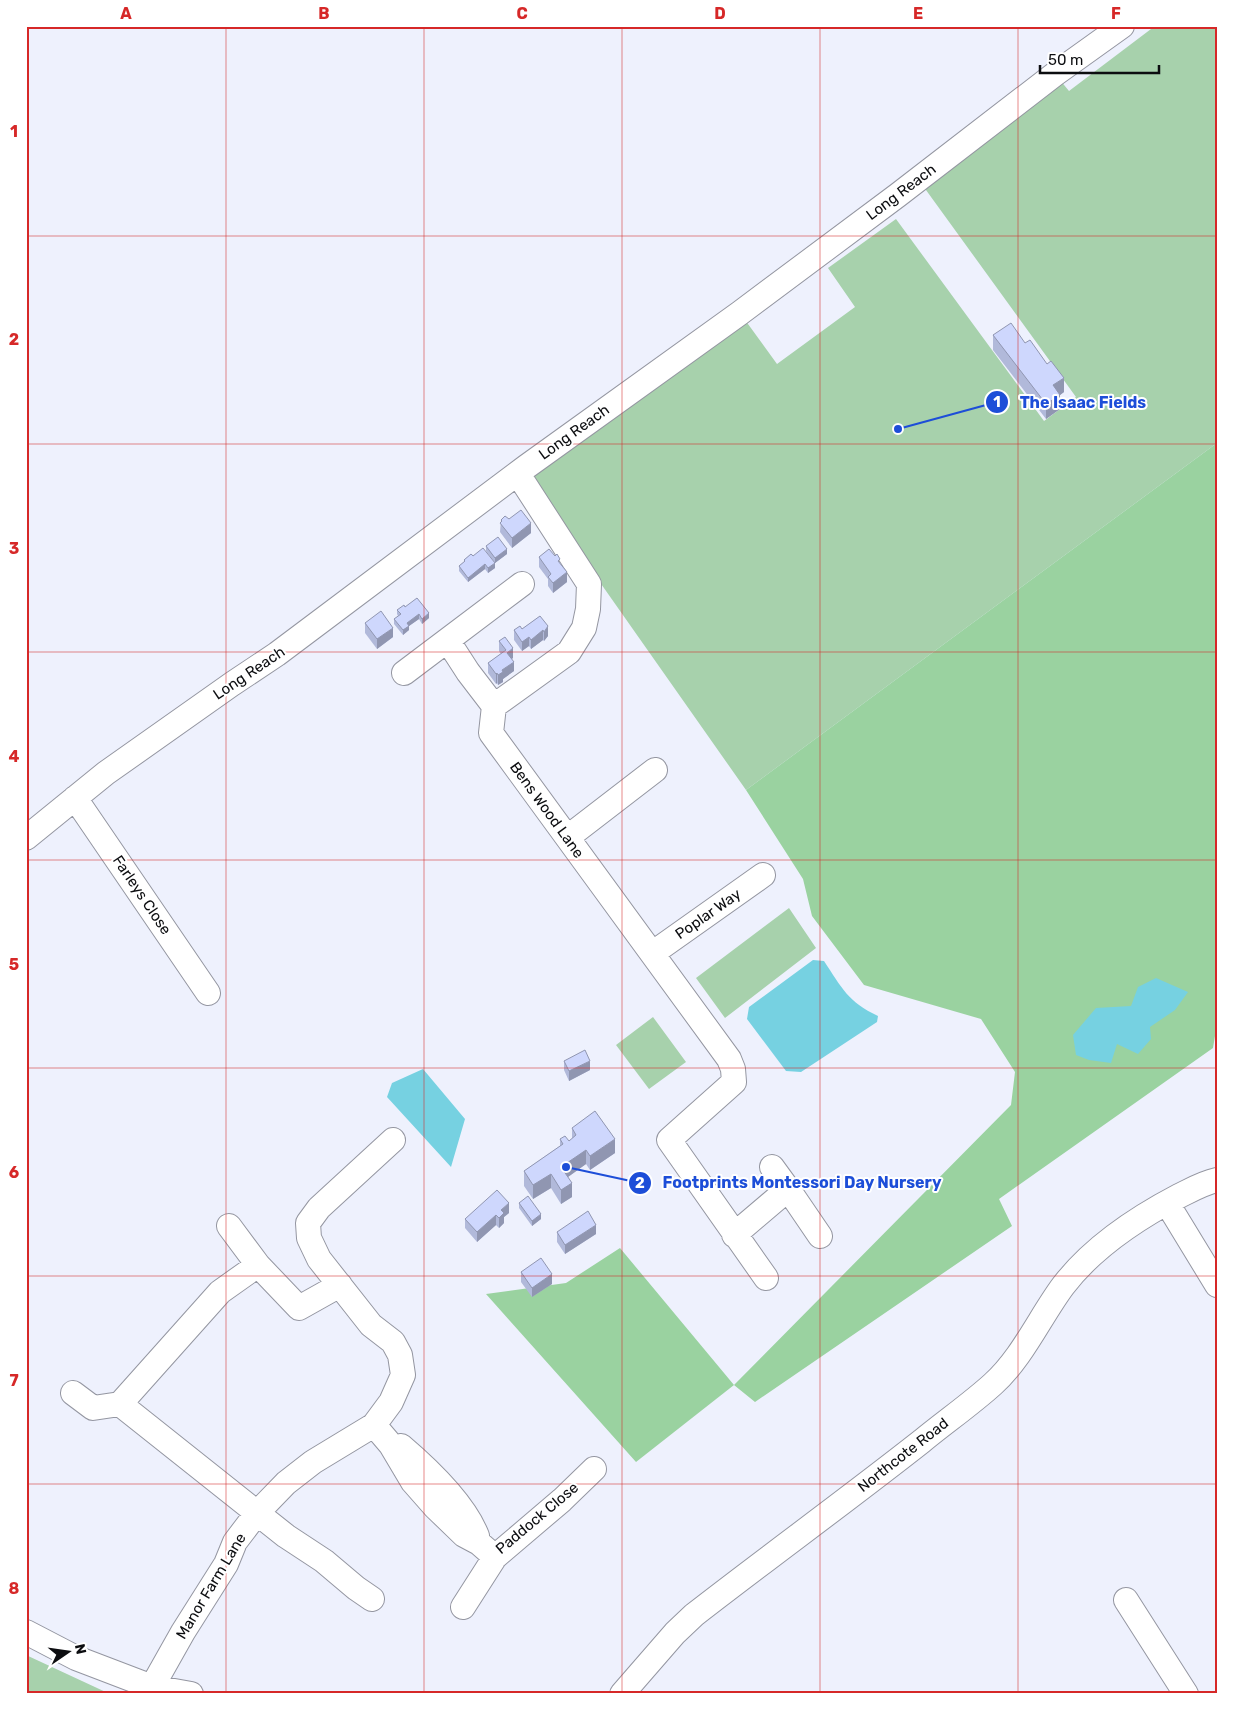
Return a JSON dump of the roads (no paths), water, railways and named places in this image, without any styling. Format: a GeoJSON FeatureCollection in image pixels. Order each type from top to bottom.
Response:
{"type":"FeatureCollection","features":[{"type":"Feature","properties":{"kind":"street","name":"Long Reach"},"geometry":{"type":"LineString","coordinates":[[26,838],[138,750],[284,648],[518,474],[740,313],[1055,74],[1122,26]]}},
{"type":"Feature","properties":{"kind":"street"},"geometry":{"type":"LineString","coordinates":[[448,641],[468,672],[494,706],[569,652],[584,628],[588,609],[589,584],[518,474]]}},
{"type":"Feature","properties":{"kind":"street"},"geometry":{"type":"LineString","coordinates":[[404,673],[522,584]]}},
{"type":"Feature","properties":{"kind":"street","name":"Bens Wood Lane"},"geometry":{"type":"LineString","coordinates":[[494,706],[491,733],[729,1059],[733,1069],[734,1082],[669,1140],[734,1235]]}},
{"type":"Feature","properties":{"kind":"street"},"geometry":{"type":"LineString","coordinates":[[568,838],[655,770]]}},
{"type":"Feature","properties":{"kind":"street","name":"Farleys Close"},"geometry":{"type":"LineString","coordinates":[[75,798],[208,993]]}},
{"type":"Feature","properties":{"kind":"street","name":"Poplar Way"},"geometry":{"type":"LineString","coordinates":[[653,953],[763,875]]}},
{"type":"Feature","properties":{"kind":"street"},"geometry":{"type":"LineString","coordinates":[[230,1226],[258,1265],[299,1308],[340,1285],[319,1259],[309,1238],[308,1224],[319,1208],[394,1140]]}},
{"type":"Feature","properties":{"kind":"street"},"geometry":{"type":"LineString","coordinates":[[772,1167],[820,1236]]}},
{"type":"Feature","properties":{"kind":"street","name":"Northcote Road"},"geometry":{"type":"LineString","coordinates":[[622,1694],[694,1616],[871,1481],[994,1383],[1023,1346],[1064,1285],[1117,1235],[1141,1217],[1167,1202],[1194,1188],[1217,1180]]}},
{"type":"Feature","properties":{"kind":"street"},"geometry":{"type":"LineString","coordinates":[[766,1278],[734,1235],[788,1189]]}},
{"type":"Feature","properties":{"kind":"street"},"geometry":{"type":"LineString","coordinates":[[1167,1202],[1217,1285]]}},
{"type":"Feature","properties":{"kind":"street"},"geometry":{"type":"LineString","coordinates":[[73,1393],[93,1408],[120,1404],[220,1292],[258,1265]]}},
{"type":"Feature","properties":{"kind":"street","name":"Manor Farm Lane"},"geometry":{"type":"LineString","coordinates":[[152,1687],[183,1632],[226,1564],[235,1542],[257,1513],[286,1483],[312,1462],[374,1425],[391,1402],[403,1375],[400,1355],[393,1342],[370,1326],[340,1285]]}},
{"type":"Feature","properties":{"kind":"street"},"geometry":{"type":"LineString","coordinates":[[120,1404],[286,1536],[324,1561],[372,1599]]}},
{"type":"Feature","properties":{"kind":"street","name":"Paddock Close"},"geometry":{"type":"LineString","coordinates":[[374,1425],[391,1445],[414,1482],[435,1507],[464,1535],[487,1550],[562,1500],[594,1469]]}},
{"type":"Feature","properties":{"kind":"street"},"geometry":{"type":"LineString","coordinates":[[463,1606],[487,1550]]}},
{"type":"Feature","properties":{"kind":"street"},"geometry":{"type":"LineString","coordinates":[[1126,1600],[1186,1694]]}},
{"type":"Feature","properties":{"kind":"street"},"geometry":{"type":"LineString","coordinates":[[26,1632],[76,1658],[152,1687],[191,1694]]}},
{"type":"Feature","properties":{"kind":"water"},"geometry":{"type":"Polygon","coordinates":[[[813,960],[824,961],[852,1000],[878,1016],[877,1022],[801,1072],[786,1071],[747,1019],[749,1007],[813,960]]]}},
{"type":"Feature","properties":{"kind":"water"},"geometry":{"type":"Polygon","coordinates":[[[1156,978],[1188,992],[1175,1010],[1150,1027],[1151,1039],[1138,1054],[1117,1044],[1111,1063],[1089,1060],[1076,1055],[1073,1035],[1096,1008],[1131,1006],[1138,987],[1156,978]]]}},
{"type":"Feature","properties":{"kind":"water"},"geometry":{"type":"Polygon","coordinates":[[[423,1069],[465,1119],[451,1167],[387,1097],[392,1083],[423,1069]]]}},
{"type":"Feature","properties":{"kind":"place","name":"The Isaac Fields"},"geometry":{"type":"Point","coordinates":[898,429]}},
{"type":"Feature","properties":{"kind":"place","name":"Footprints Montessori Day Nursery"},"geometry":{"type":"Point","coordinates":[566,1167]}}]}
